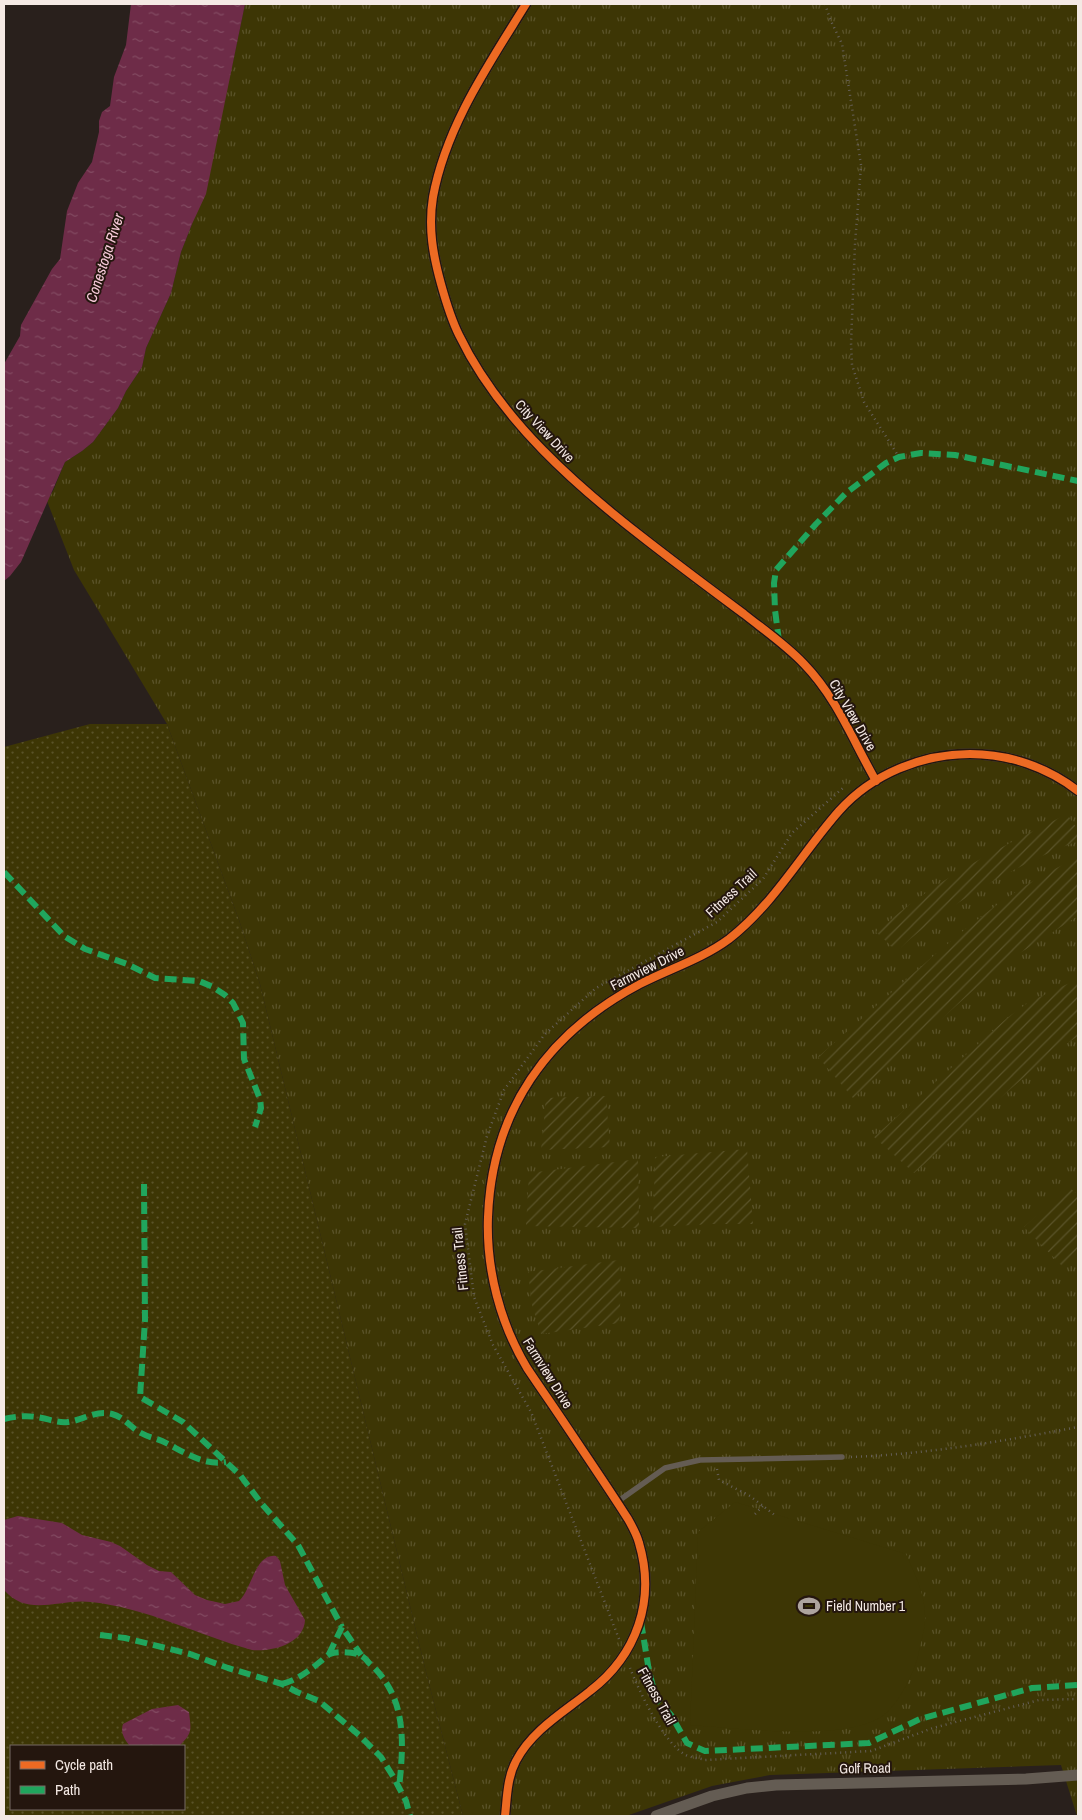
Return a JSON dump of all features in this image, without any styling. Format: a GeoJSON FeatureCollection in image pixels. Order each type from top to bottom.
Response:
{"type":"FeatureCollection","features":[{"type":"Feature","properties":{"kind":"street","name":"City View Drive"},"geometry":{"type":"LineString","coordinates":[[526,4],[485,71],[455,129],[441,167],[433,197],[431,219],[434,258],[448,306],[459,334],[492,391],[511,415],[560,466],[625,524],[779,642],[805,665],[830,696],[876,781]]}},
{"type":"Feature","properties":{"kind":"street","name":"Farmview Drive"},"geometry":{"type":"LineString","coordinates":[[505,1816],[510,1775],[516,1760],[528,1742],[554,1717],[600,1683],[625,1655],[636,1632],[646,1595],[645,1572],[639,1541],[628,1519],[527,1367],[500,1309],[490,1260],[488,1234],[490,1192],[501,1141],[519,1100],[532,1077],[565,1036],[607,1003],[727,941],[758,913],[841,808],[876,781],[900,768],[924,760],[952,754],[975,754],[1010,759],[1036,766],[1053,774],[1078,791]]}},
{"type":"Feature","properties":{"kind":"street","name":"Golf Road"},"geometry":{"type":"LineString","coordinates":[[656,1816],[712,1796],[747,1788],[776,1785],[1026,1779],[1078,1775]]}},
{"type":"Feature","properties":{"kind":"lane"},"geometry":{"type":"LineString","coordinates":[[617,1502],[664,1468],[700,1460],[842,1457]]}},
{"type":"Feature","properties":{"kind":"path"},"geometry":{"type":"LineString","coordinates":[[825,4],[842,44],[861,165],[855,244],[851,344],[852,365],[864,402],[899,457]]}},
{"type":"Feature","properties":{"kind":"path"},"geometry":{"type":"LineString","coordinates":[[842,1457],[926,1451],[1003,1441],[1078,1427]]}},
{"type":"Feature","properties":{"kind":"path"},"geometry":{"type":"LineString","coordinates":[[719,1480],[750,1496],[776,1516]]}},
{"type":"Feature","properties":{"kind":"path"},"geometry":{"type":"LineString","coordinates":[[755,1514],[763,1506]]}},
{"type":"Feature","properties":{"kind":"green space"},"geometry":{"type":"Polygon","coordinates":[[[245,4],[1078,4],[1078,1816],[1061,1765],[770,1775],[712,1786],[626,1816],[463,1816],[425,1668],[260,984],[239,920],[167,724],[74,570],[47,501],[65,462],[93,442],[118,408],[126,391],[142,367],[146,348],[171,293],[181,252],[192,224],[231,71],[245,4]]]}},
{"type":"Feature","properties":{"kind":"green space"},"geometry":{"type":"Polygon","coordinates":[[[90,724],[167,724],[239,920],[260,984],[425,1668],[463,1816],[4,1816],[4,747],[90,724]]]}},
{"type":"Feature","properties":{"kind":"green space"},"geometry":{"type":"Polygon","coordinates":[[[1067,814],[1078,830],[1078,841],[1030,862],[982,888],[937,918],[897,951],[876,932],[897,914],[943,881],[1017,839],[1067,814]]]}},
{"type":"Feature","properties":{"kind":"green space"},"geometry":{"type":"Polygon","coordinates":[[[1078,858],[1078,916],[1004,963],[853,1098],[818,1057],[992,908],[1034,881],[1078,858]]]}},
{"type":"Feature","properties":{"kind":"green space"},"geometry":{"type":"Polygon","coordinates":[[[1078,979],[1078,1036],[1046,1058],[914,1173],[874,1137],[1007,1018],[1029,1002],[1078,979]]]}},
{"type":"Feature","properties":{"kind":"green space"},"geometry":{"type":"Polygon","coordinates":[[[606,1096],[610,1147],[541,1150],[546,1098],[606,1096]]]}},
{"type":"Feature","properties":{"kind":"green space"},"geometry":{"type":"Polygon","coordinates":[[[747,1149],[753,1224],[653,1227],[655,1157],[747,1149]]]}},
{"type":"Feature","properties":{"kind":"green space"},"geometry":{"type":"Polygon","coordinates":[[[638,1159],[639,1228],[526,1226],[529,1173],[638,1159]]]}},
{"type":"Feature","properties":{"kind":"green space"},"geometry":{"type":"Polygon","coordinates":[[[1069,1187],[1078,1195],[1078,1254],[1063,1267],[1024,1227],[1069,1187]]]}},
{"type":"Feature","properties":{"kind":"green space"},"geometry":{"type":"Polygon","coordinates":[[[619,1260],[621,1289],[619,1323],[541,1334],[532,1305],[528,1272],[619,1260]]]}},
{"type":"Feature","properties":{"kind":"green space","name":"Field Number 1"},"geometry":{"type":"Polygon","coordinates":[[[735,1502],[906,1554],[922,1593],[925,1610],[924,1628],[918,1656],[909,1681],[899,1698],[881,1717],[864,1725],[816,1731],[789,1732],[690,1725],[698,1532],[735,1502]]]}},
{"type":"Feature","properties":{"kind":"water","name":"Conestoga River"},"geometry":{"type":"Polygon","coordinates":[[[131,4],[245,4],[206,194],[181,252],[171,293],[146,348],[142,367],[126,391],[118,408],[93,442],[65,462],[21,562],[4,581],[4,364],[20,336],[21,325],[52,269],[60,259],[67,211],[78,183],[92,162],[102,112],[110,106],[114,77],[126,45],[131,4]]]}},
{"type":"Feature","properties":{"kind":"water"},"geometry":{"type":"Polygon","coordinates":[[[18,1516],[62,1523],[82,1535],[111,1542],[159,1571],[171,1572],[195,1595],[225,1604],[239,1601],[258,1566],[263,1560],[276,1556],[280,1561],[285,1585],[305,1620],[303,1628],[293,1641],[286,1645],[269,1650],[252,1650],[152,1616],[112,1605],[79,1601],[45,1605],[23,1603],[13,1598],[4,1590],[4,1520],[18,1516]]]}},
{"type":"Feature","properties":{"kind":"water"},"geometry":{"type":"Polygon","coordinates":[[[178,1705],[189,1712],[190,1731],[187,1738],[180,1745],[129,1745],[123,1733],[123,1724],[152,1709],[178,1705]]]}},
{"type":"Feature","properties":{"kind":"marked path"},"geometry":{"type":"LineString","coordinates":[[779,641],[775,610],[774,583],[776,570],[846,493],[886,463],[899,457],[921,453],[955,455],[1078,481]]}},
{"type":"Feature","properties":{"kind":"marked path"},"geometry":{"type":"LineString","coordinates":[[4,872],[64,936],[85,949],[127,964],[155,978],[199,981],[213,987],[233,1003],[243,1023],[244,1059],[260,1099],[261,1108],[255,1127]]}},
{"type":"Feature","properties":{"kind":"marked path"},"geometry":{"type":"LineString","coordinates":[[144,1184],[145,1320],[140,1397],[183,1422],[240,1475],[261,1503],[298,1545],[342,1627]]}},
{"type":"Feature","properties":{"kind":"marked path"},"geometry":{"type":"LineString","coordinates":[[4,1419],[28,1416],[65,1422],[100,1413],[112,1414],[146,1436],[162,1441],[193,1457],[209,1462],[226,1462]]}},
{"type":"Feature","properties":{"kind":"marked path"},"geometry":{"type":"LineString","coordinates":[[641,1622],[649,1671],[656,1698],[671,1715],[687,1743],[705,1751],[869,1743],[920,1719],[1032,1688],[1078,1685]]}},
{"type":"Feature","properties":{"kind":"marked path"},"geometry":{"type":"LineString","coordinates":[[329,1654],[342,1627],[361,1655]]}},
{"type":"Feature","properties":{"kind":"marked path"},"geometry":{"type":"LineString","coordinates":[[100,1635],[125,1638],[190,1654],[228,1668],[282,1684],[319,1701],[359,1735],[381,1757],[406,1801],[410,1816]]}},
{"type":"Feature","properties":{"kind":"marked path"},"geometry":{"type":"LineString","coordinates":[[282,1684],[303,1675],[333,1653],[353,1653],[365,1659],[381,1676],[397,1705],[402,1737],[399,1788]]}},
{"type":"Feature","properties":{"kind":"cycle path"},"geometry":{"type":"LineString","coordinates":[[526,4],[484,73],[458,121],[439,171],[433,197],[431,231],[434,252],[438,273],[456,329],[476,366],[496,395],[542,450],[595,499],[775,638],[804,664],[816,677],[835,705],[876,781]]}},
{"type":"Feature","properties":{"kind":"cycle path"},"geometry":{"type":"LineString","coordinates":[[505,1816],[509,1781],[516,1761],[540,1731],[590,1691],[620,1661],[631,1643],[638,1625],[645,1585],[644,1564],[633,1528],[527,1368],[517,1351],[502,1314],[489,1256],[488,1217],[492,1179],[500,1143],[513,1110],[531,1079],[552,1051],[578,1026],[607,1004],[640,984],[697,958],[729,939],[774,894],[839,811],[867,786],[882,777],[916,762],[934,758],[952,755],[985,755],[1013,759],[1040,769],[1054,775],[1078,791]]}},
{"type":"Feature","properties":{"kind":"place","name":"Field Number 1"},"geometry":{"type":"Point","coordinates":[809,1606]}}]}
